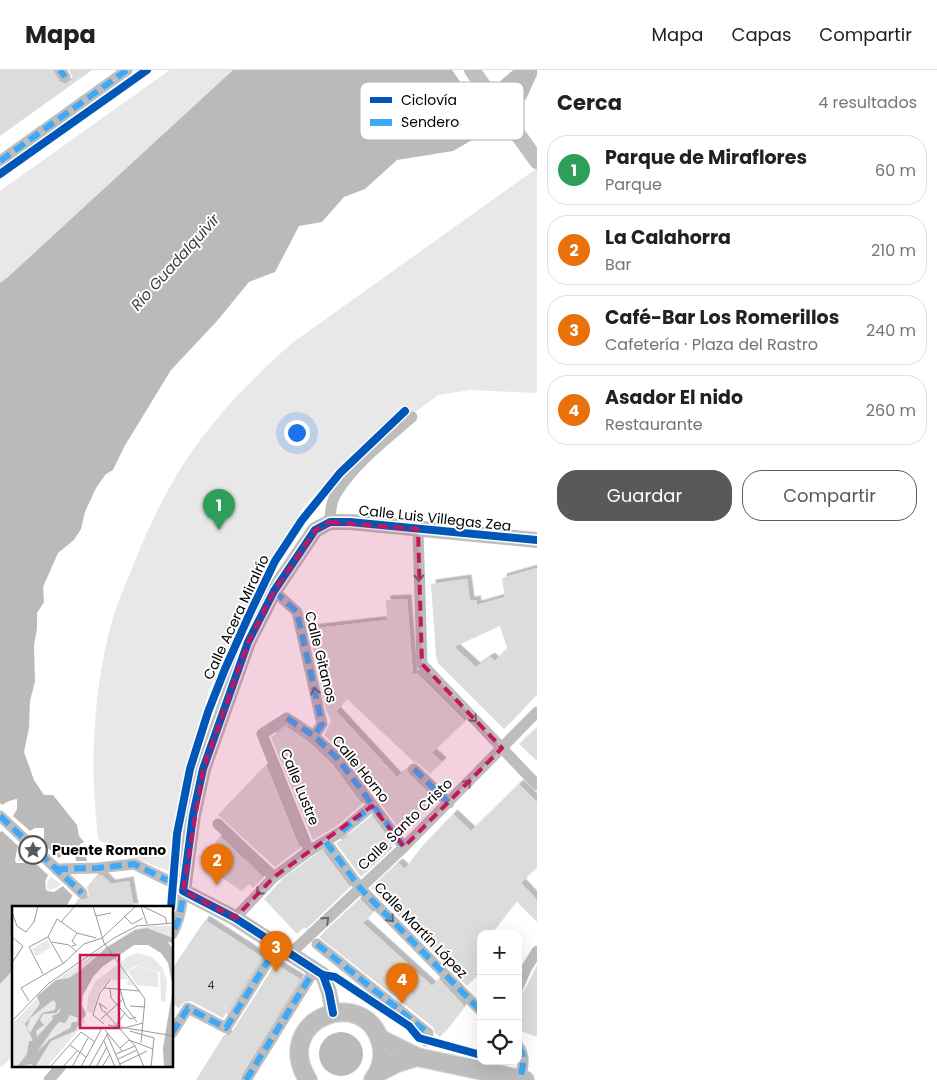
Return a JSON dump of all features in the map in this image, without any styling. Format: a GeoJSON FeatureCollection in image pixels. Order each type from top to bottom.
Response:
{"type":"FeatureCollection","features":[{"type":"Feature","properties":{"kind":"main road"},"geometry":{"type":"LineString","coordinates":[[302,1077],[299,1052],[303,1034],[311,1024],[321,1017],[333,1013],[347,1012],[360,1017],[372,1026],[379,1038],[382,1049],[382,1062],[376,1076]]}},
{"type":"Feature","properties":{"kind":"main road"},"geometry":{"type":"LineString","coordinates":[[379,1038],[417,1057],[522,1080]]}},
{"type":"Feature","properties":{"kind":"main road"},"geometry":{"type":"LineString","coordinates":[[376,1076],[417,1057]]}},
{"type":"Feature","properties":{"kind":"street"},"geometry":{"type":"LineString","coordinates":[[0,161],[127,70]]}},
{"type":"Feature","properties":{"kind":"street"},"geometry":{"type":"LineString","coordinates":[[472,70],[481,82]]}},
{"type":"Feature","properties":{"kind":"street"},"geometry":{"type":"LineString","coordinates":[[522,140],[537,161]]}},
{"type":"Feature","properties":{"kind":"street"},"geometry":{"type":"LineString","coordinates":[[174,931],[181,908],[193,814],[203,769],[248,642],[274,591],[315,530],[330,522],[330,508],[336,492],[360,464],[412,417]]}},
{"type":"Feature","properties":{"kind":"street","name":"Calle Luis Villegas Zea"},"geometry":{"type":"LineString","coordinates":[[330,522],[537,540]]}},
{"type":"Feature","properties":{"kind":"street"},"geometry":{"type":"LineString","coordinates":[[418,529],[422,664],[537,785]]}},
{"type":"Feature","properties":{"kind":"street","name":"Calle Gitanos"},"geometry":{"type":"LineString","coordinates":[[274,591],[297,612],[322,724],[314,736]]}},
{"type":"Feature","properties":{"kind":"street","name":"Calle Santo Cristo"},"geometry":{"type":"LineString","coordinates":[[174,1030],[188,1008],[226,1028],[285,949],[360,888],[404,847],[537,712]]}},
{"type":"Feature","properties":{"kind":"street","name":"Calle Horno"},"geometry":{"type":"LineString","coordinates":[[262,734],[287,718],[314,736],[338,759],[404,847]]}},
{"type":"Feature","properties":{"kind":"street","name":"Calle Lustre"},"geometry":{"type":"LineString","coordinates":[[262,734],[310,851]]}},
{"type":"Feature","properties":{"kind":"street"},"geometry":{"type":"LineString","coordinates":[[414,769],[449,803]]}},
{"type":"Feature","properties":{"kind":"street"},"geometry":{"type":"LineString","coordinates":[[235,918],[274,877],[342,831],[372,806]]}},
{"type":"Feature","properties":{"kind":"street"},"geometry":{"type":"LineString","coordinates":[[0,816],[82,893]]}},
{"type":"Feature","properties":{"kind":"street"},"geometry":{"type":"LineString","coordinates":[[218,824],[274,877]]}},
{"type":"Feature","properties":{"kind":"street","name":"Calle Martín López"},"geometry":{"type":"LineString","coordinates":[[326,842],[360,888],[477,1008]]}},
{"type":"Feature","properties":{"kind":"street"},"geometry":{"type":"LineString","coordinates":[[56,869],[134,864],[171,882],[174,886],[235,918],[323,974],[333,1013]]}},
{"type":"Feature","properties":{"kind":"street"},"geometry":{"type":"LineString","coordinates":[[317,944],[428,1033],[426,1041]]}},
{"type":"Feature","properties":{"kind":"street"},"geometry":{"type":"LineString","coordinates":[[522,978],[537,951]]}},
{"type":"Feature","properties":{"kind":"street"},"geometry":{"type":"LineString","coordinates":[[246,1080],[315,969]]}},
{"type":"Feature","properties":{"kind":"street"},"geometry":{"type":"LineString","coordinates":[[522,1054],[524,1064],[522,1080]]}},
{"type":"Feature","properties":{"kind":"street"},"geometry":{"type":"LineString","coordinates":[[49,1080],[59,1068]]}},
{"type":"Feature","properties":{"kind":"highlighted area"},"geometry":{"type":"Polygon","coordinates":[[[330,522],[418,529],[422,664],[502,748],[404,847],[372,806],[274,877],[235,918],[183,891],[203,769],[248,642],[274,591],[315,530],[330,522]]]}},
{"type":"Feature","properties":{"kind":"shaded area"},"geometry":{"type":"Polygon","coordinates":[[[170,70],[233,70],[0,283],[0,191],[170,70]]]}},
{"type":"Feature","properties":{"kind":"shaded area"},"geometry":{"type":"Polygon","coordinates":[[[537,168],[537,393],[470,390],[438,395],[413,414],[406,408],[340,466],[303,508],[277,550],[209,690],[187,768],[169,871],[120,853],[98,839],[93,766],[99,688],[109,634],[119,600],[145,536],[174,479],[211,426],[233,400],[292,343],[537,168]]]}},
{"type":"Feature","properties":{"kind":"shaded area"},"geometry":{"type":"Polygon","coordinates":[[[0,829],[48,875],[63,885],[66,906],[12,906],[12,1056],[2,1067],[0,1066],[0,829]]]}},
{"type":"Feature","properties":{"kind":"water","name":"Río Guadalquivir"},"geometry":{"type":"Polygon","coordinates":[[[233,70],[493,70],[477,82],[360,82],[360,140],[472,140],[453,151],[397,160],[365,189],[344,197],[322,222],[299,226],[275,272],[249,282],[217,321],[171,370],[124,447],[113,470],[106,474],[96,488],[85,512],[81,529],[74,540],[58,553],[43,587],[44,602],[37,613],[34,645],[35,681],[30,701],[29,728],[24,752],[34,780],[44,795],[53,795],[77,825],[79,836],[84,842],[80,844],[87,860],[81,880],[67,906],[12,906],[12,971],[0,984],[0,832],[13,816],[16,799],[0,806],[0,283],[233,70]],[[35,828],[16,853],[16,863],[29,861],[40,846],[44,828],[35,828]],[[75,851],[59,858],[47,878],[45,889],[54,892],[73,873],[75,851]]]}},
{"type":"Feature","properties":{"kind":"water"},"geometry":{"type":"Polygon","coordinates":[[[513,70],[537,70],[537,75],[524,101],[524,82],[498,82],[513,70]]]}},
{"type":"Feature","properties":{"kind":"water"},"geometry":{"type":"Polygon","coordinates":[[[337,1032],[345,1032],[357,1038],[363,1054],[357,1070],[345,1076],[337,1076],[325,1070],[319,1058],[319,1050],[325,1038],[337,1032]]]}},
{"type":"Feature","properties":{"kind":"pier"},"geometry":{"type":"Polygon","coordinates":[[[452,70],[495,70],[480,82],[460,82],[452,70]]]}},
{"type":"Feature","properties":{"kind":"pier"},"geometry":{"type":"Polygon","coordinates":[[[509,70],[513,70],[500,81],[494,82],[509,70]]]}},
{"type":"Feature","properties":{"kind":"pier","name":"Puente Romano"},"geometry":{"type":"Polygon","coordinates":[[[17,799],[17,809],[13,816],[30,831],[35,828],[44,828],[42,843],[59,858],[64,854],[75,851],[76,861],[89,861],[85,876],[83,876],[83,882],[75,898],[63,886],[54,892],[47,891],[45,882],[48,875],[32,860],[16,863],[18,846],[2,831],[0,832],[0,829],[14,808],[15,802],[0,809],[0,803],[2,805],[17,799]],[[36,830],[31,833],[20,848],[18,861],[30,858],[40,842],[42,830],[36,830]],[[73,854],[65,856],[61,860],[47,883],[49,890],[58,887],[71,872],[73,854]]]}},
{"type":"Feature","properties":{"kind":"building"},"geometry":{"type":"Polygon","coordinates":[[[0,70],[53,70],[59,81],[65,84],[72,80],[69,70],[92,70],[0,136],[0,70]]]}},
{"type":"Feature","properties":{"kind":"building"},"geometry":{"type":"Polygon","coordinates":[[[537,568],[537,694],[504,729],[438,663],[431,584],[467,579],[470,601],[476,600],[477,605],[505,597],[502,578],[537,568]],[[500,626],[454,647],[476,667],[490,657],[495,661],[507,648],[500,626]]]}},
{"type":"Feature","properties":{"kind":"building"},"geometry":{"type":"Polygon","coordinates":[[[407,599],[413,675],[417,673],[465,721],[432,753],[442,762],[430,774],[414,762],[347,699],[336,711],[397,777],[407,769],[409,774],[434,798],[401,831],[344,754],[324,735],[331,721],[326,709],[309,629],[387,620],[386,600],[407,599]]]}},
{"type":"Feature","properties":{"kind":"building"},"geometry":{"type":"Polygon","coordinates":[[[287,727],[309,742],[332,764],[362,804],[338,825],[313,840],[271,737],[287,727]]]}},
{"type":"Feature","properties":{"kind":"building"},"geometry":{"type":"Polygon","coordinates":[[[537,728],[537,761],[519,744],[537,728]]]}},
{"type":"Feature","properties":{"kind":"building"},"geometry":{"type":"Polygon","coordinates":[[[266,765],[300,848],[275,867],[218,815],[266,765]]]}},
{"type":"Feature","properties":{"kind":"building"},"geometry":{"type":"Polygon","coordinates":[[[519,784],[537,802],[537,867],[521,883],[537,900],[537,922],[516,901],[493,930],[477,930],[477,975],[467,986],[371,888],[398,863],[405,869],[419,850],[453,814],[471,831],[519,784]]]}},
{"type":"Feature","properties":{"kind":"building"},"geometry":{"type":"Polygon","coordinates":[[[372,816],[393,844],[385,850],[388,852],[361,877],[336,843],[347,837],[372,816]]]}},
{"type":"Feature","properties":{"kind":"building"},"geometry":{"type":"Polygon","coordinates":[[[220,836],[263,877],[253,888],[249,883],[242,891],[201,864],[220,836]]]}},
{"type":"Feature","properties":{"kind":"building"},"geometry":{"type":"Polygon","coordinates":[[[323,851],[350,887],[306,929],[304,927],[297,934],[264,899],[279,883],[323,851]]]}},
{"type":"Feature","properties":{"kind":"building"},"geometry":{"type":"Polygon","coordinates":[[[102,875],[111,884],[129,881],[134,906],[73,906],[78,899],[84,900],[87,898],[89,894],[87,887],[96,876],[102,875]]]}},
{"type":"Feature","properties":{"kind":"building"},"geometry":{"type":"Polygon","coordinates":[[[360,899],[373,912],[363,923],[432,986],[439,979],[464,1006],[440,1037],[435,1033],[433,1027],[319,937],[360,899]]]}},
{"type":"Feature","properties":{"kind":"building"},"geometry":{"type":"Polygon","coordinates":[[[205,920],[262,957],[223,1018],[191,1001],[184,1002],[179,1008],[174,1005],[174,966],[205,920]]]}},
{"type":"Feature","properties":{"kind":"building"},"geometry":{"type":"Polygon","coordinates":[[[275,964],[300,979],[239,1080],[196,1080],[224,1035],[229,1035],[232,1032],[275,964]]]}},
{"type":"Feature","properties":{"kind":"building"},"geometry":{"type":"Polygon","coordinates":[[[537,965],[537,1037],[522,1031],[522,992],[537,965]]]}},
{"type":"Feature","properties":{"kind":"marked path"},"geometry":{"type":"LineString","coordinates":[[60,70],[65,77]]}},
{"type":"Feature","properties":{"kind":"marked path"},"geometry":{"type":"LineString","coordinates":[[0,161],[127,70]]}},
{"type":"Feature","properties":{"kind":"marked path"},"geometry":{"type":"LineString","coordinates":[[274,591],[297,612],[322,724],[314,736]]}},
{"type":"Feature","properties":{"kind":"marked path"},"geometry":{"type":"LineString","coordinates":[[287,718],[314,736],[338,759],[404,847]]}},
{"type":"Feature","properties":{"kind":"marked path"},"geometry":{"type":"LineString","coordinates":[[414,769],[449,803]]}},
{"type":"Feature","properties":{"kind":"marked path"},"geometry":{"type":"LineString","coordinates":[[342,831],[372,806]]}},
{"type":"Feature","properties":{"kind":"marked path"},"geometry":{"type":"LineString","coordinates":[[0,816],[82,893]]}},
{"type":"Feature","properties":{"kind":"marked path"},"geometry":{"type":"LineString","coordinates":[[326,842],[360,888],[477,1007]]}},
{"type":"Feature","properties":{"kind":"marked path"},"geometry":{"type":"LineString","coordinates":[[56,869],[98,868],[134,864],[171,882],[183,891],[180,913],[174,930]]}},
{"type":"Feature","properties":{"kind":"marked path"},"geometry":{"type":"LineString","coordinates":[[317,944],[428,1033],[426,1041]]}},
{"type":"Feature","properties":{"kind":"marked path"},"geometry":{"type":"LineString","coordinates":[[174,1030],[188,1008],[226,1028],[278,945]]}},
{"type":"Feature","properties":{"kind":"marked path"},"geometry":{"type":"LineString","coordinates":[[246,1080],[315,969]]}},
{"type":"Feature","properties":{"kind":"marked path"},"geometry":{"type":"LineString","coordinates":[[520,1079],[523,1066],[522,1054]]}},
{"type":"Feature","properties":{"kind":"cycle path"},"geometry":{"type":"LineString","coordinates":[[0,174],[147,70]]}},
{"type":"Feature","properties":{"kind":"cycle path","name":"Calle Acera Miralrío"},"geometry":{"type":"LineString","coordinates":[[171,906],[177,834],[190,769],[208,712],[250,613],[275,561],[302,520],[340,473],[405,411]]}},
{"type":"Feature","properties":{"kind":"cycle path"},"geometry":{"type":"LineString","coordinates":[[333,1013],[323,975],[235,918],[183,891],[193,815],[203,769],[248,642],[274,591],[315,530],[330,522],[350,522],[537,540]]}},
{"type":"Feature","properties":{"kind":"cycle path"},"geometry":{"type":"LineString","coordinates":[[323,975],[335,977],[409,1026],[419,1038],[477,1054]]}},
{"type":"Feature","properties":{"kind":"place","name":"Parque de Miraflores"},"geometry":{"type":"Point","coordinates":[219,530]}},
{"type":"Feature","properties":{"kind":"place","name":"Puente Romano"},"geometry":{"type":"Point","coordinates":[33,850]}},
{"type":"Feature","properties":{"kind":"place","name":"La Calahorra"},"geometry":{"type":"Point","coordinates":[217,885]}},
{"type":"Feature","properties":{"kind":"place","name":"Café-Bar Los Romerillos"},"geometry":{"type":"Point","coordinates":[276,972]}},
{"type":"Feature","properties":{"kind":"place","name":"Asador El nido"},"geometry":{"type":"Point","coordinates":[402,1004]}}]}
